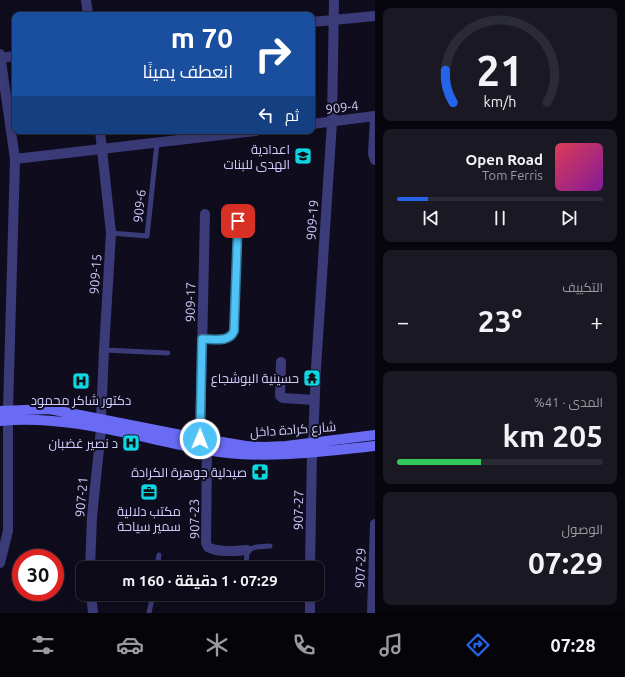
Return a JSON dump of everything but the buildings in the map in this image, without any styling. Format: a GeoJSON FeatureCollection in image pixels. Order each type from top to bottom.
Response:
{"type":"FeatureCollection","features":[{"type":"Feature","properties":{"kind":"main road","name":"شارع كرادة داخل"},"geometry":{"type":"LineString","coordinates":[[4,415],[101,424],[230,444],[264,447],[313,448],[375,446]]}},
{"type":"Feature","properties":{"kind":"main road","name":"شارع كرادة داخل"},"geometry":{"type":"LineString","coordinates":[[101,424],[206,450],[259,455],[313,448],[375,435]]}},
{"type":"Feature","properties":{"kind":"street"},"geometry":{"type":"LineString","coordinates":[[86,0],[88,12]]}},
{"type":"Feature","properties":{"kind":"street","name":"909-19"},"geometry":{"type":"LineString","coordinates":[[313,448],[314,400],[332,122],[334,0]]}},
{"type":"Feature","properties":{"kind":"street"},"geometry":{"type":"LineString","coordinates":[[315,22],[375,16]]}},
{"type":"Feature","properties":{"kind":"street"},"geometry":{"type":"LineString","coordinates":[[0,54],[15,159],[4,415],[8,531],[0,563]]}},
{"type":"Feature","properties":{"kind":"street"},"geometry":{"type":"LineString","coordinates":[[0,58],[12,56]]}},
{"type":"Feature","properties":{"kind":"street"},"geometry":{"type":"LineString","coordinates":[[375,117],[372,154],[375,160]]}},
{"type":"Feature","properties":{"kind":"street","name":"909-4"},"geometry":{"type":"LineString","coordinates":[[315,124],[375,117]]}},
{"type":"Feature","properties":{"kind":"street","name":"909-15"},"geometry":{"type":"LineString","coordinates":[[100,134],[111,233],[101,424]]}},
{"type":"Feature","properties":{"kind":"street"},"geometry":{"type":"LineString","coordinates":[[15,159],[231,134]]}},
{"type":"Feature","properties":{"kind":"street","name":"909-17"},"geometry":{"type":"LineString","coordinates":[[200,439],[205,214]]}},
{"type":"Feature","properties":{"kind":"street"},"geometry":{"type":"LineString","coordinates":[[281,362],[280,396],[283,398],[314,400]]}},
{"type":"Feature","properties":{"kind":"street","name":"907-21"},"geometry":{"type":"LineString","coordinates":[[90,561],[92,517],[101,424]]}},
{"type":"Feature","properties":{"kind":"street","name":"907-27"},"geometry":{"type":"LineString","coordinates":[[310,561],[313,448]]}},
{"type":"Feature","properties":{"kind":"street","name":"907-23"},"geometry":{"type":"LineString","coordinates":[[206,450],[206,543],[212,550],[247,550]]}},
{"type":"Feature","properties":{"kind":"street","name":"907-29"},"geometry":{"type":"LineString","coordinates":[[372,613],[375,524]]}},
{"type":"Feature","properties":{"kind":"street"},"geometry":{"type":"LineString","coordinates":[[92,601],[93,613]]}},
{"type":"Feature","properties":{"kind":"street"},"geometry":{"type":"LineString","coordinates":[[310,601],[310,613]]}},
{"type":"Feature","properties":{"kind":"lane","name":"909-6"},"geometry":{"type":"LineString","coordinates":[[111,233],[147,236],[157,143]]}},
{"type":"Feature","properties":{"kind":"lane"},"geometry":{"type":"LineString","coordinates":[[202,339],[226,339],[232,336],[234,331],[238,221]]}},
{"type":"Feature","properties":{"kind":"lane"},"geometry":{"type":"LineString","coordinates":[[104,350],[168,353]]}},
{"type":"Feature","properties":{"kind":"lane"},"geometry":{"type":"LineString","coordinates":[[246,561],[247,550],[256,547],[270,546]]}},
{"type":"Feature","properties":{"kind":"lane"},"geometry":{"type":"LineString","coordinates":[[158,561],[159,555]]}},
{"type":"Feature","properties":{"kind":"lane"},"geometry":{"type":"LineString","coordinates":[[149,613],[151,601]]}},
{"type":"Feature","properties":{"kind":"place","name":"اعدادية الهدى للبنات"},"geometry":{"type":"Point","coordinates":[303,156]}},
{"type":"Feature","properties":{"kind":"place","name":"حسينية البوشجاع"},"geometry":{"type":"Point","coordinates":[312,378]}},
{"type":"Feature","properties":{"kind":"place","name":"دكتور شاكر محمود"},"geometry":{"type":"Point","coordinates":[81,381]}},
{"type":"Feature","properties":{"kind":"place","name":"د نصير غضبان"},"geometry":{"type":"Point","coordinates":[131,443]}},
{"type":"Feature","properties":{"kind":"place","name":"صيدلية جوهرة الكرادة"},"geometry":{"type":"Point","coordinates":[260,472]}},
{"type":"Feature","properties":{"kind":"place","name":"مكتب دلالية سمير سياحة"},"geometry":{"type":"Point","coordinates":[149,492]}},
{"type":"Feature","properties":{"kind":"route"},"geometry":{"type":"LineString","coordinates":[[200,439],[202,339],[226,339],[232,336],[234,331],[238,221]]}}]}
